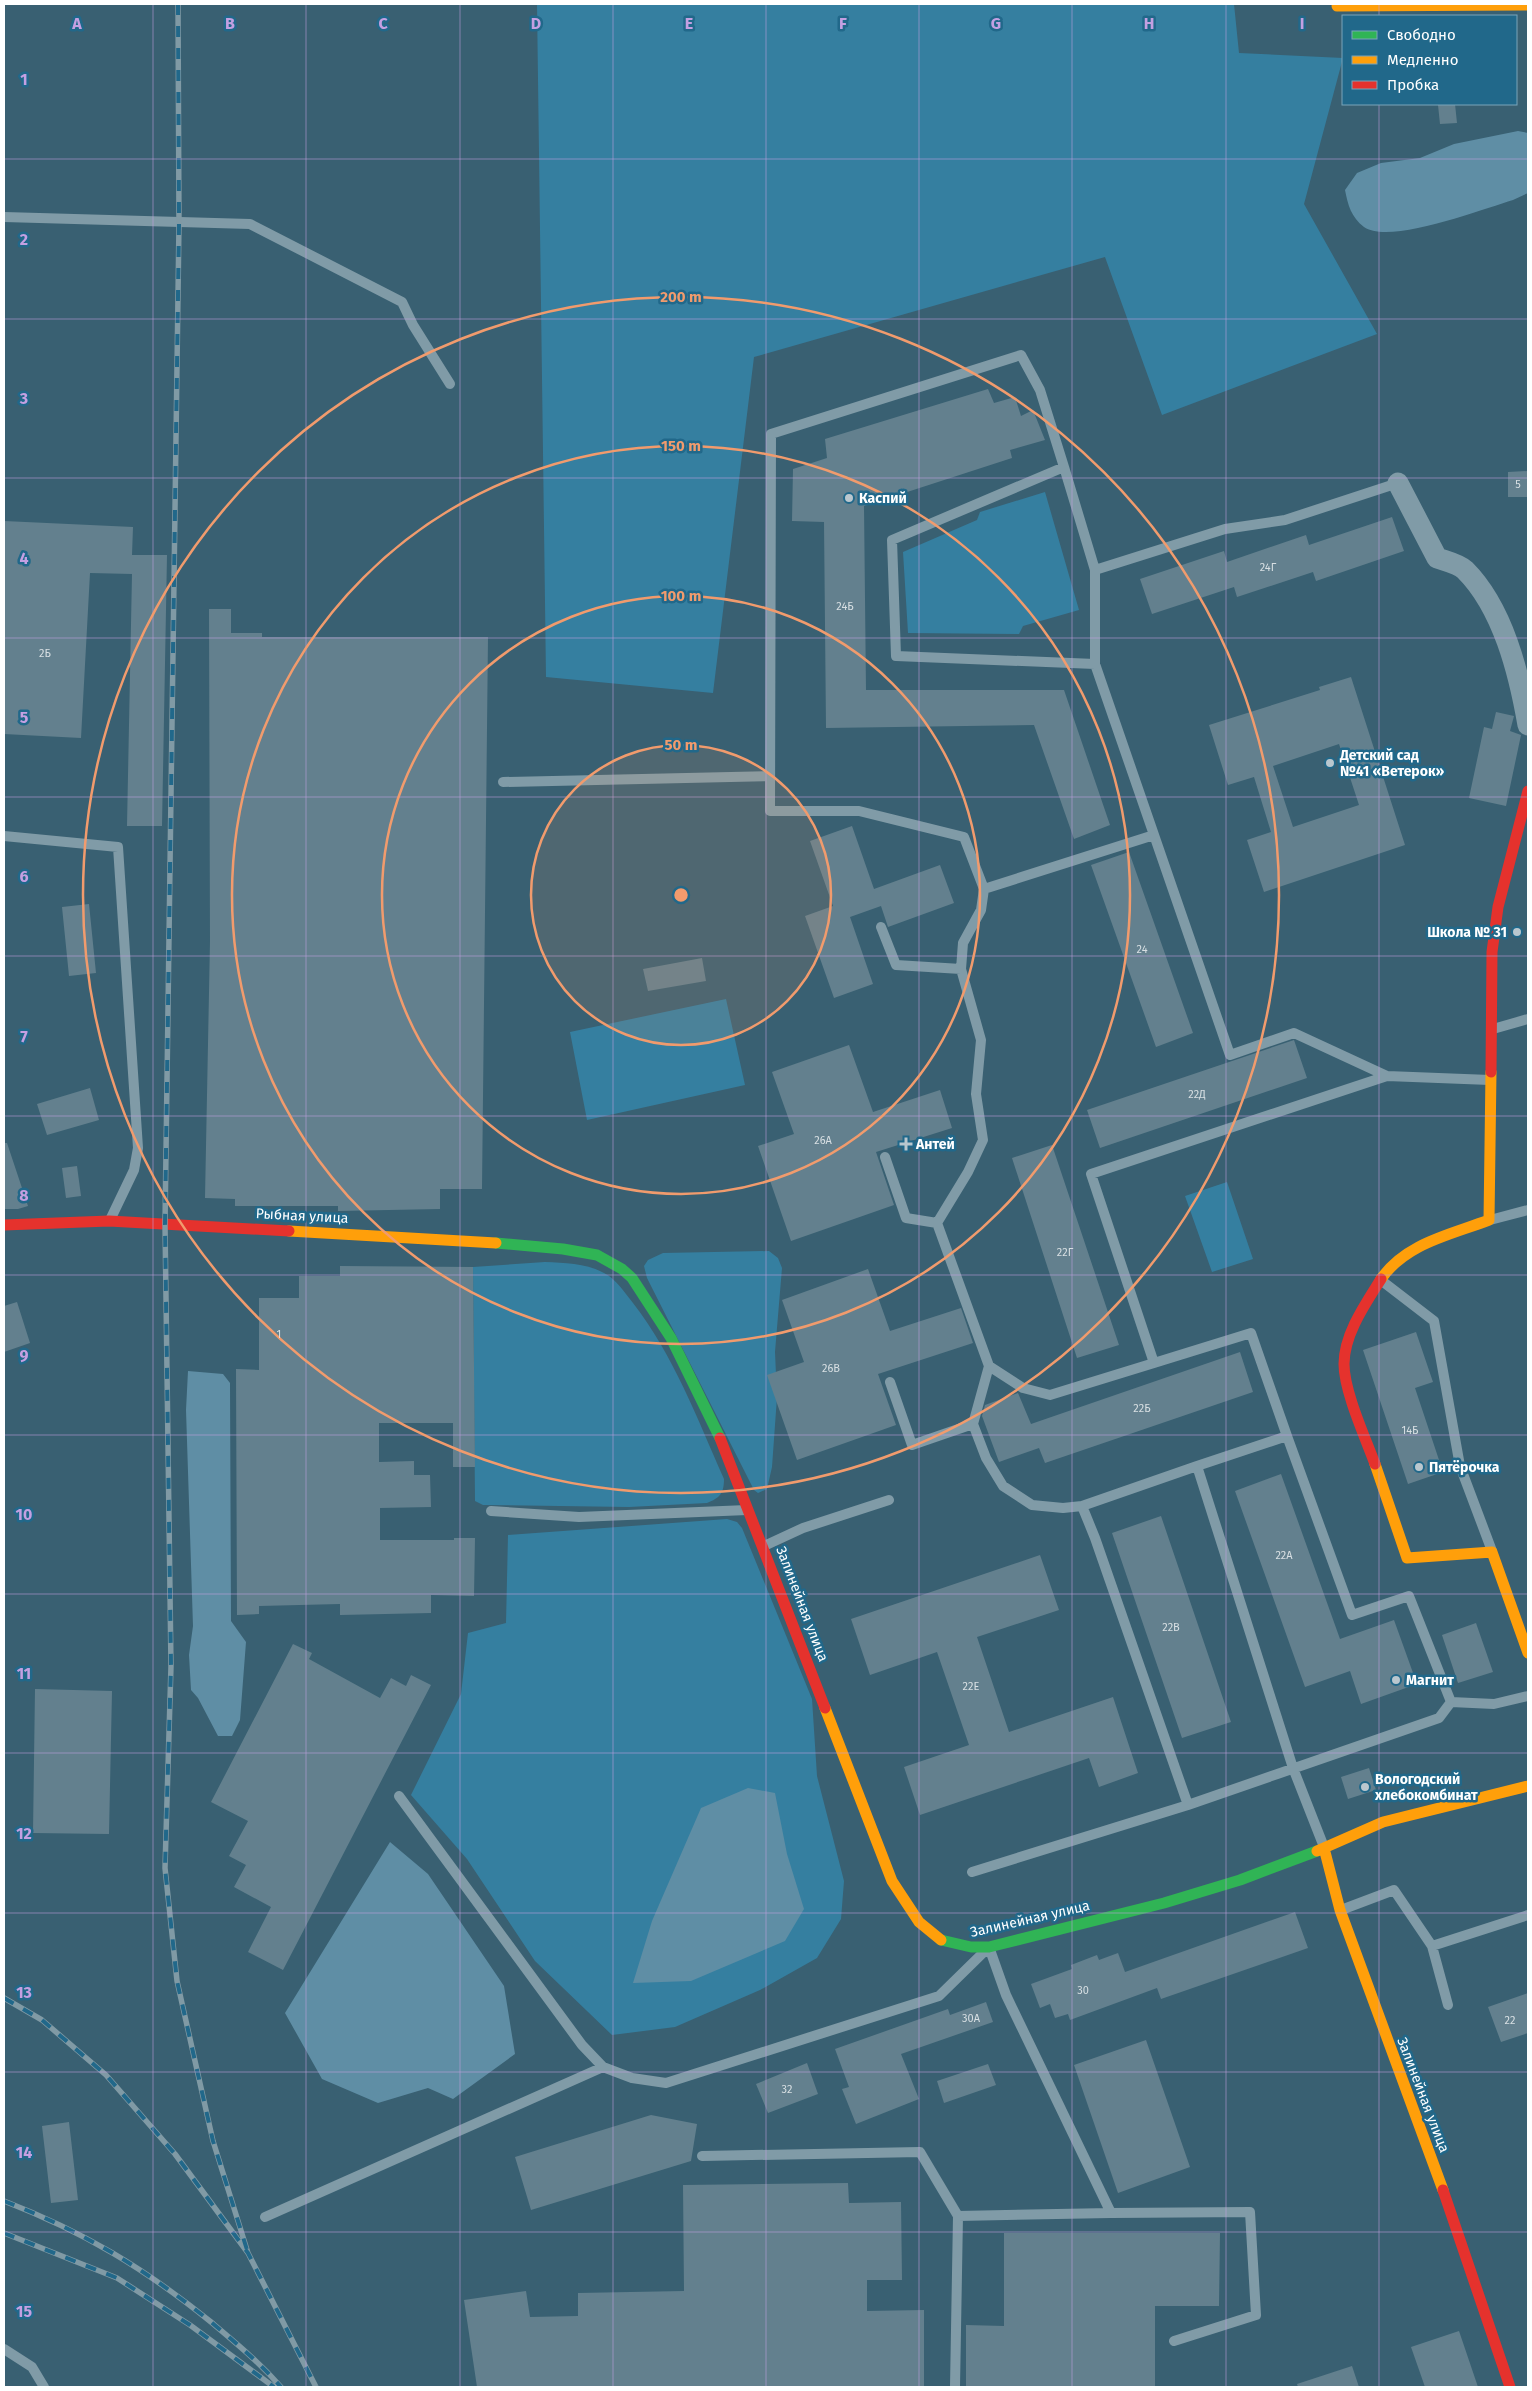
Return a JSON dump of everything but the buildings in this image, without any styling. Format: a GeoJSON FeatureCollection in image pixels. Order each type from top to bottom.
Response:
{"type":"FeatureCollection","features":[{"type":"Feature","properties":{"kind":"street"},"geometry":{"type":"LineString","coordinates":[[1336,6],[1528,5]]}},
{"type":"Feature","properties":{"kind":"street"},"geometry":{"type":"LineString","coordinates":[[1398,483],[1437,558],[1464,568],[1497,612],[1524,698],[1528,725]]}},
{"type":"Feature","properties":{"kind":"street"},"geometry":{"type":"LineString","coordinates":[[1528,791],[1498,907],[1492,952],[1489,1220],[1433,1241],[1400,1256],[1380,1279],[1355,1324],[1344,1360],[1348,1387],[1407,1558],[1492,1552],[1528,1653]]}},
{"type":"Feature","properties":{"kind":"street","name":"Рыбная улица"},"geometry":{"type":"LineString","coordinates":[[4,1225],[109,1221],[445,1239],[563,1249],[597,1255]]}},
{"type":"Feature","properties":{"kind":"street","name":"Залинейная улица"},"geometry":{"type":"LineString","coordinates":[[597,1255],[622,1269],[632,1278],[650,1304],[714,1423],[892,1881],[912,1915],[925,1929],[938,1939],[952,1946],[969,1949],[989,1947],[1164,1903],[1240,1880],[1324,1848],[1340,1910],[1441,2185],[1510,2387]]}},
{"type":"Feature","properties":{"kind":"street"},"geometry":{"type":"LineString","coordinates":[[1324,1848],[1383,1822],[1528,1786]]}},
{"type":"Feature","properties":{"kind":"lane"},"geometry":{"type":"LineString","coordinates":[[4,216],[250,224],[402,302],[413,325],[450,384]]}},
{"type":"Feature","properties":{"kind":"lane"},"geometry":{"type":"LineString","coordinates":[[937,1223],[968,1172],[983,1140],[976,1094],[981,1040],[962,969],[963,942],[981,910],[984,889],[964,837],[859,811],[770,811],[771,434],[1021,355],[1040,390],[1095,570],[1095,664],[1230,1055],[1294,1033],[1387,1076]]}},
{"type":"Feature","properties":{"kind":"lane"},"geometry":{"type":"LineString","coordinates":[[1064,467],[892,540],[896,656],[1095,664]]}},
{"type":"Feature","properties":{"kind":"lane"},"geometry":{"type":"LineString","coordinates":[[1095,570],[1225,529],[1285,520],[1398,483]]}},
{"type":"Feature","properties":{"kind":"lane"},"geometry":{"type":"LineString","coordinates":[[503,782],[770,776]]}},
{"type":"Feature","properties":{"kind":"lane"},"geometry":{"type":"LineString","coordinates":[[984,889],[1154,835]]}},
{"type":"Feature","properties":{"kind":"lane"},"geometry":{"type":"LineString","coordinates":[[4,836],[118,847],[138,1148],[134,1170],[109,1221]]}},
{"type":"Feature","properties":{"kind":"lane"},"geometry":{"type":"LineString","coordinates":[[881,927],[896,965],[962,969]]}},
{"type":"Feature","properties":{"kind":"lane"},"geometry":{"type":"LineString","coordinates":[[1492,1030],[1528,1019]]}},
{"type":"Feature","properties":{"kind":"lane"},"geometry":{"type":"LineString","coordinates":[[1154,1363],[1091,1174],[1387,1076],[1491,1080]]}},
{"type":"Feature","properties":{"kind":"lane"},"geometry":{"type":"LineString","coordinates":[[885,1157],[906,1218],[937,1223]]}},
{"type":"Feature","properties":{"kind":"lane"},"geometry":{"type":"LineString","coordinates":[[1489,1220],[1528,1210]]}},
{"type":"Feature","properties":{"kind":"lane"},"geometry":{"type":"LineString","coordinates":[[937,1223],[989,1366],[973,1424],[986,1458],[1003,1486],[1032,1505],[1063,1508],[1082,1506],[1287,1436]]}},
{"type":"Feature","properties":{"kind":"lane"},"geometry":{"type":"LineString","coordinates":[[1380,1279],[1434,1322],[1460,1466],[1492,1552]]}},
{"type":"Feature","properties":{"kind":"lane"},"geometry":{"type":"LineString","coordinates":[[989,1366],[1023,1388],[1050,1395],[1251,1333],[1352,1615],[1409,1596],[1451,1702]]}},
{"type":"Feature","properties":{"kind":"lane"},"geometry":{"type":"LineString","coordinates":[[890,1382],[912,1445],[973,1424]]}},
{"type":"Feature","properties":{"kind":"lane"},"geometry":{"type":"LineString","coordinates":[[1197,1466],[1293,1768],[1324,1848]]}},
{"type":"Feature","properties":{"kind":"lane"},"geometry":{"type":"LineString","coordinates":[[763,1546],[803,1528],[889,1500]]}},
{"type":"Feature","properties":{"kind":"lane"},"geometry":{"type":"LineString","coordinates":[[1082,1506],[1099,1547],[1188,1805]]}},
{"type":"Feature","properties":{"kind":"lane"},"geometry":{"type":"LineString","coordinates":[[491,1511],[579,1517],[749,1510]]}},
{"type":"Feature","properties":{"kind":"lane"},"geometry":{"type":"LineString","coordinates":[[1451,1702],[1494,1704],[1528,1696]]}},
{"type":"Feature","properties":{"kind":"lane"},"geometry":{"type":"LineString","coordinates":[[972,1872],[1188,1805],[1439,1718],[1451,1702]]}},
{"type":"Feature","properties":{"kind":"lane"},"geometry":{"type":"LineString","coordinates":[[399,1796],[582,2045],[603,2067],[632,2078],[666,2083],[939,1996],[989,1947],[1006,1994],[1110,2213]]}},
{"type":"Feature","properties":{"kind":"lane"},"geometry":{"type":"LineString","coordinates":[[1340,1910],[1394,1890],[1432,1946],[1448,2005]]}},
{"type":"Feature","properties":{"kind":"lane"},"geometry":{"type":"LineString","coordinates":[[1432,1946],[1528,1915]]}},
{"type":"Feature","properties":{"kind":"lane"},"geometry":{"type":"LineString","coordinates":[[265,2217],[603,2067]]}},
{"type":"Feature","properties":{"kind":"lane"},"geometry":{"type":"LineString","coordinates":[[702,2156],[920,2152],[958,2216],[955,2387]]}},
{"type":"Feature","properties":{"kind":"lane"},"geometry":{"type":"LineString","coordinates":[[958,2216],[1250,2212],[1256,2315],[1174,2341]]}},
{"type":"Feature","properties":{"kind":"lane"},"geometry":{"type":"LineString","coordinates":[[4,2349],[32,2367],[44,2387]]}},
{"type":"Feature","properties":{"kind":"shaded area"},"geometry":{"type":"Polygon","coordinates":[[[537,4],[1234,4],[1239,53],[1342,58],[1304,204],[1377,334],[1162,415],[1105,257],[754,357],[713,693],[546,677],[537,4]]]}},
{"type":"Feature","properties":{"kind":"shaded area"},"geometry":{"type":"Polygon","coordinates":[[[1518,131],[1528,133],[1528,193],[1513,200],[1437,224],[1394,232],[1376,231],[1364,227],[1356,219],[1347,201],[1345,190],[1357,173],[1381,163],[1420,158],[1454,144],[1518,131]]]}},
{"type":"Feature","properties":{"kind":"shaded area"},"geometry":{"type":"Polygon","coordinates":[[[1045,492],[1079,610],[1023,626],[1019,634],[908,633],[903,552],[977,520],[980,512],[1045,492]]]}},
{"type":"Feature","properties":{"kind":"shaded area"},"geometry":{"type":"Polygon","coordinates":[[[726,999],[745,1085],[587,1120],[570,1032],[726,999]]]}},
{"type":"Feature","properties":{"kind":"shaded area"},"geometry":{"type":"Polygon","coordinates":[[[1227,1182],[1253,1259],[1212,1272],[1185,1196],[1227,1182]]]}},
{"type":"Feature","properties":{"kind":"shaded area"},"geometry":{"type":"Polygon","coordinates":[[[769,1251],[778,1258],[782,1268],[775,1352],[777,1397],[772,1467],[767,1489],[758,1493],[754,1490],[647,1278],[644,1266],[648,1260],[663,1253],[769,1251]]]}},
{"type":"Feature","properties":{"kind":"shaded area"},"geometry":{"type":"Polygon","coordinates":[[[545,1262],[583,1265],[608,1276],[616,1282],[648,1323],[684,1388],[724,1479],[722,1491],[715,1499],[707,1503],[629,1507],[483,1505],[475,1501],[473,1267],[545,1262]]]}},
{"type":"Feature","properties":{"kind":"shaded area"},"geometry":{"type":"Polygon","coordinates":[[[188,1371],[223,1374],[230,1383],[231,1621],[246,1642],[240,1720],[232,1736],[218,1736],[198,1698],[191,1690],[189,1655],[193,1626],[186,1410],[188,1371]]]}},
{"type":"Feature","properties":{"kind":"shaded area"},"geometry":{"type":"Polygon","coordinates":[[[727,1519],[737,1522],[742,1528],[812,1699],[817,1776],[844,1881],[841,1919],[817,1958],[760,1990],[675,2027],[612,2035],[535,1961],[467,1859],[411,1795],[461,1694],[468,1633],[506,1623],[508,1535],[727,1519]]]}},
{"type":"Feature","properties":{"kind":"shaded area"},"geometry":{"type":"Polygon","coordinates":[[[748,1788],[775,1793],[787,1854],[804,1909],[785,1941],[691,1981],[633,1983],[652,1921],[701,1808],[748,1788]]]}},
{"type":"Feature","properties":{"kind":"shaded area"},"geometry":{"type":"Polygon","coordinates":[[[390,1842],[428,1874],[504,1986],[515,2054],[453,2099],[428,2088],[378,2103],[322,2079],[285,2013],[390,1842]]]}},
{"type":"Feature","properties":{"kind":"railway"},"geometry":{"type":"LineString","coordinates":[[178,4],[179,224],[165,1224],[171,1666],[165,1868],[177,1981],[213,2141],[248,2253]]}},
{"type":"Feature","properties":{"kind":"railway"},"geometry":{"type":"LineString","coordinates":[[4,1998],[42,2020],[106,2075],[175,2154],[248,2253],[316,2387]]}},
{"type":"Feature","properties":{"kind":"railway"},"geometry":{"type":"LineString","coordinates":[[4,2201],[61,2225],[137,2268],[211,2322],[256,2361],[281,2387]]}},
{"type":"Feature","properties":{"kind":"railway"},"geometry":{"type":"LineString","coordinates":[[4,2233],[117,2278],[190,2325],[274,2387]]}},
{"type":"Feature","properties":{"kind":"traffic: fast"},"geometry":{"type":"LineString","coordinates":[[496,1243],[563,1249],[597,1255],[622,1269],[632,1278],[671,1338],[720,1438]]}},
{"type":"Feature","properties":{"kind":"traffic: fast"},"geometry":{"type":"LineString","coordinates":[[941,1940],[971,1947],[989,1947],[1164,1903],[1240,1880],[1317,1851]]}},
{"type":"Feature","properties":{"kind":"traffic: slow"},"geometry":{"type":"LineString","coordinates":[[1337,6],[1528,5]]}},
{"type":"Feature","properties":{"kind":"traffic: slow"},"geometry":{"type":"LineString","coordinates":[[1381,1279],[1391,1267],[1416,1248],[1489,1220],[1491,1072]]}},
{"type":"Feature","properties":{"kind":"traffic: slow"},"geometry":{"type":"LineString","coordinates":[[289,1231],[496,1243]]}},
{"type":"Feature","properties":{"kind":"traffic: slow"},"geometry":{"type":"LineString","coordinates":[[1375,1464],[1407,1558],[1492,1552],[1528,1653]]}},
{"type":"Feature","properties":{"kind":"traffic: slow"},"geometry":{"type":"LineString","coordinates":[[825,1708],[892,1881],[919,1922],[941,1940]]}},
{"type":"Feature","properties":{"kind":"traffic: slow"},"geometry":{"type":"LineString","coordinates":[[1317,1851],[1383,1822],[1528,1786]]}},
{"type":"Feature","properties":{"kind":"traffic: slow"},"geometry":{"type":"LineString","coordinates":[[1324,1848],[1340,1910],[1443,2190]]}},
{"type":"Feature","properties":{"kind":"traffic: jam"},"geometry":{"type":"LineString","coordinates":[[1491,1072],[1492,952],[1498,907],[1528,791]]}},
{"type":"Feature","properties":{"kind":"traffic: jam"},"geometry":{"type":"LineString","coordinates":[[4,1225],[109,1221],[289,1231]]}},
{"type":"Feature","properties":{"kind":"traffic: jam"},"geometry":{"type":"LineString","coordinates":[[1375,1464],[1351,1400],[1344,1364],[1345,1353],[1352,1330],[1381,1279]]}},
{"type":"Feature","properties":{"kind":"traffic: jam"},"geometry":{"type":"LineString","coordinates":[[720,1438],[825,1708]]}},
{"type":"Feature","properties":{"kind":"traffic: jam"},"geometry":{"type":"LineString","coordinates":[[1443,2190],[1510,2387]]}},
{"type":"Feature","properties":{"kind":"place","name":"Каспий"},"geometry":{"type":"Point","coordinates":[849,498]}},
{"type":"Feature","properties":{"kind":"place","name":"Детский сад №41 «Ветерок»"},"geometry":{"type":"Point","coordinates":[1330,763]}},
{"type":"Feature","properties":{"kind":"place","name":"Школа № 31"},"geometry":{"type":"Point","coordinates":[1517,932]}},
{"type":"Feature","properties":{"kind":"place","name":"Антей"},"geometry":{"type":"Point","coordinates":[906,1144]}},
{"type":"Feature","properties":{"kind":"place","name":"Пятёрочка"},"geometry":{"type":"Point","coordinates":[1419,1467]}},
{"type":"Feature","properties":{"kind":"place","name":"Магнит"},"geometry":{"type":"Point","coordinates":[1396,1680]}},
{"type":"Feature","properties":{"kind":"place","name":"Вологодский хлебокомбинат"},"geometry":{"type":"Point","coordinates":[1365,1787]}}]}
